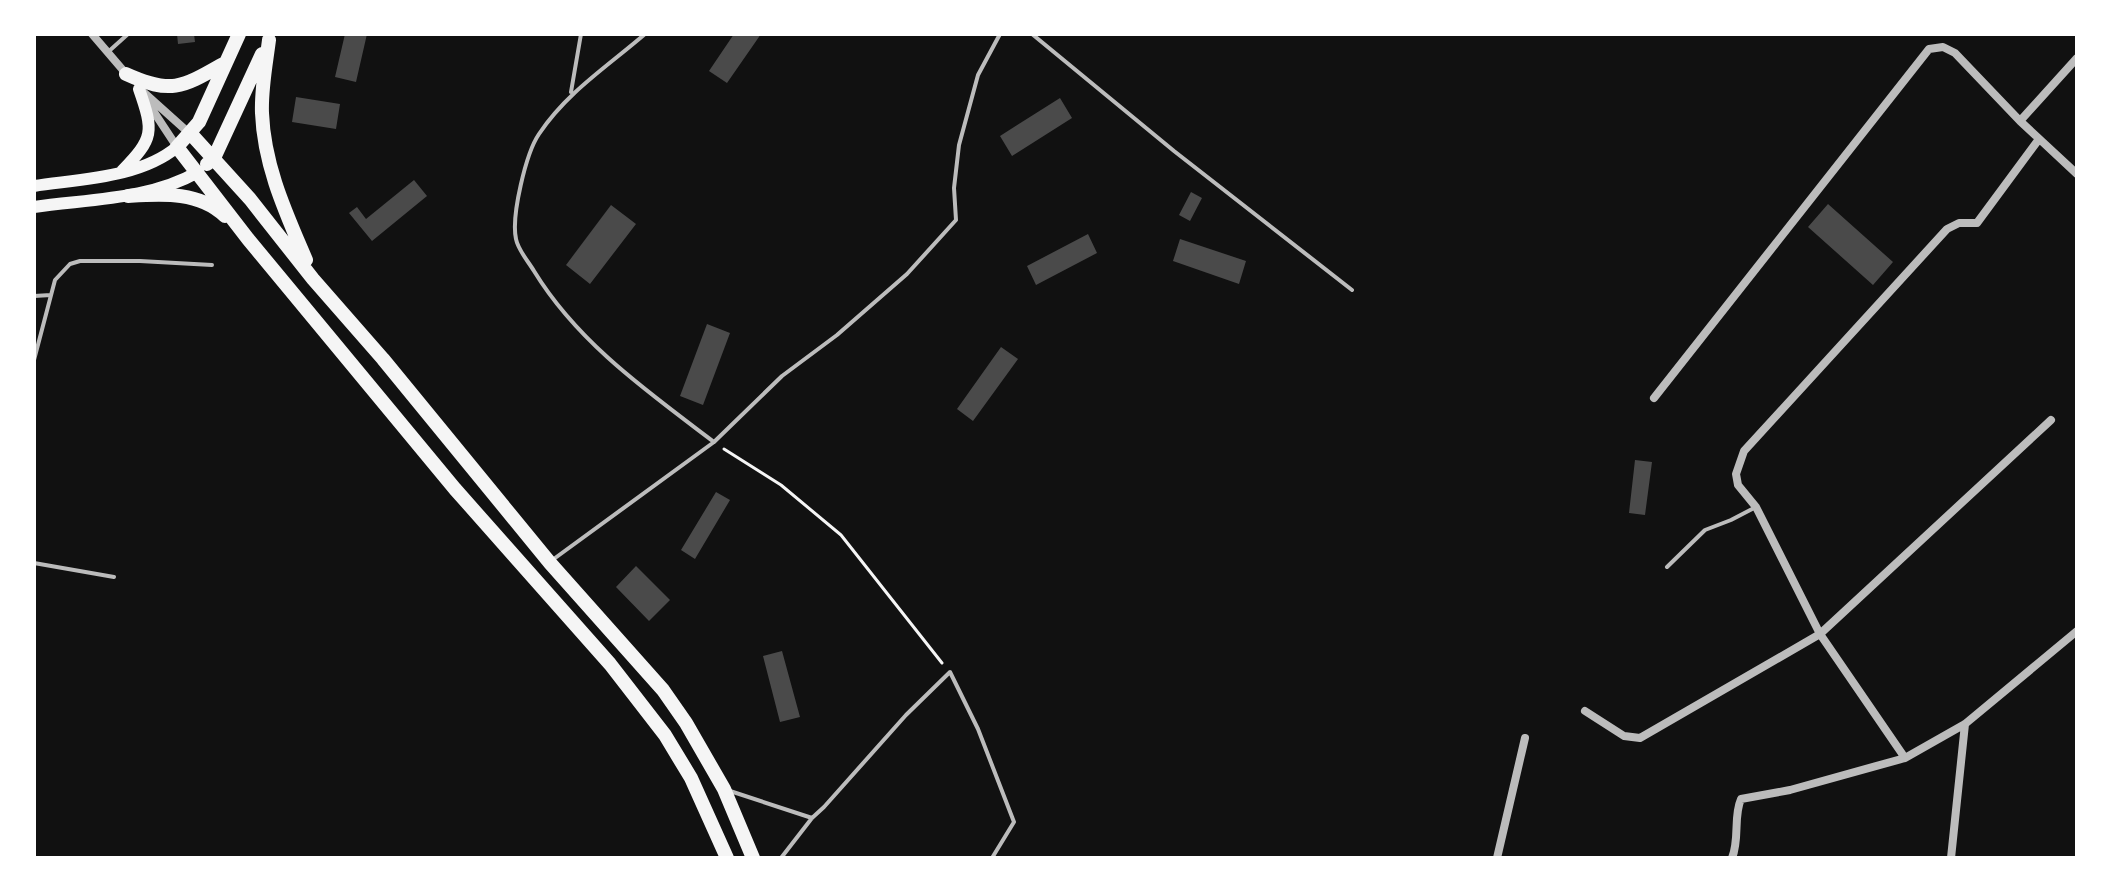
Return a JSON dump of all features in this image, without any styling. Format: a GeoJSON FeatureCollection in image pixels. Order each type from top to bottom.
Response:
{"type":"FeatureCollection","features":[{"type":"Feature","properties":{"kind":"main road"},"geometry":{"type":"LineString","coordinates":[[34,186],[122,171],[166,157],[191,134],[199,122],[239,34]]}},
{"type":"Feature","properties":{"kind":"main road"},"geometry":{"type":"LineString","coordinates":[[128,196],[168,187],[198,172],[214,158],[271,37]]}},
{"type":"Feature","properties":{"kind":"main road"},"geometry":{"type":"LineString","coordinates":[[271,37],[262,112],[265,143],[282,204],[313,279]]}},
{"type":"Feature","properties":{"kind":"main road"},"geometry":{"type":"LineString","coordinates":[[126,74],[152,86],[178,86],[194,81],[225,63]]}},
{"type":"Feature","properties":{"kind":"main road"},"geometry":{"type":"LineString","coordinates":[[122,171],[144,148],[149,131],[149,116],[139,89]]}},
{"type":"Feature","properties":{"kind":"main road"},"geometry":{"type":"LineString","coordinates":[[191,134],[250,199],[550,563],[663,690],[724,789],[753,858]]}},
{"type":"Feature","properties":{"kind":"main road"},"geometry":{"type":"LineString","coordinates":[[177,147],[248,239],[455,489],[610,664],[665,735],[691,778],[727,858]]}},
{"type":"Feature","properties":{"kind":"main road"},"geometry":{"type":"LineString","coordinates":[[34,207],[171,194],[202,202],[220,211],[248,239]]}},
{"type":"Feature","properties":{"kind":"street"},"geometry":{"type":"LineString","coordinates":[[92,34],[139,89],[177,147]]}},
{"type":"Feature","properties":{"kind":"street"},"geometry":{"type":"LineString","coordinates":[[1654,398],[1929,49],[1943,47],[1955,53],[2020,121],[2077,174]]}},
{"type":"Feature","properties":{"kind":"street"},"geometry":{"type":"LineString","coordinates":[[2020,121],[2077,58]]}},
{"type":"Feature","properties":{"kind":"street"},"geometry":{"type":"LineString","coordinates":[[139,89],[191,134]]}},
{"type":"Feature","properties":{"kind":"street"},"geometry":{"type":"LineString","coordinates":[[1905,758],[1820,634],[1756,507],[1738,485],[1736,474],[1744,451],[1947,229],[1959,223],[1977,223],[2039,139]]}},
{"type":"Feature","properties":{"kind":"street"},"geometry":{"type":"LineString","coordinates":[[1585,711],[1624,736],[1640,738],[1820,634],[2051,420]]}},
{"type":"Feature","properties":{"kind":"street"},"geometry":{"type":"LineString","coordinates":[[1732,858],[1738,825],[1736,810],[1741,799],[1790,790],[1905,758],[1965,724],[2077,631]]}},
{"type":"Feature","properties":{"kind":"street"},"geometry":{"type":"LineString","coordinates":[[1951,858],[1965,724]]}},
{"type":"Feature","properties":{"kind":"street"},"geometry":{"type":"LineString","coordinates":[[1497,858],[1525,738]]}},
{"type":"Feature","properties":{"kind":"lane"},"geometry":{"type":"LineString","coordinates":[[108,52],[128,34]]}},
{"type":"Feature","properties":{"kind":"lane"},"geometry":{"type":"LineString","coordinates":[[571,94],[581,34]]}},
{"type":"Feature","properties":{"kind":"lane"},"geometry":{"type":"LineString","coordinates":[[645,34],[571,94],[537,136],[514,218],[516,242],[544,287],[584,335],[639,386],[714,442]]}},
{"type":"Feature","properties":{"kind":"lane"},"geometry":{"type":"LineString","coordinates":[[550,563],[714,442],[782,376],[837,335],[907,274],[956,220],[954,188],[959,145],[978,75],[1000,34]]}},
{"type":"Feature","properties":{"kind":"lane"},"geometry":{"type":"LineString","coordinates":[[1032,34],[1174,151],[1352,290]]}},
{"type":"Feature","properties":{"kind":"lane"},"geometry":{"type":"LineString","coordinates":[[34,360],[55,280],[70,264],[80,261],[140,261],[212,265]]}},
{"type":"Feature","properties":{"kind":"lane"},"geometry":{"type":"LineString","coordinates":[[34,296],[51,295]]}},
{"type":"Feature","properties":{"kind":"lane"},"geometry":{"type":"LineString","coordinates":[[1667,567],[1705,530],[1756,507]]}},
{"type":"Feature","properties":{"kind":"lane"},"geometry":{"type":"LineString","coordinates":[[34,563],[114,577]]}},
{"type":"Feature","properties":{"kind":"lane"},"geometry":{"type":"LineString","coordinates":[[781,858],[812,818],[906,715],[950,672],[978,729],[1014,822],[992,858]]}},
{"type":"Feature","properties":{"kind":"lane"},"geometry":{"type":"LineString","coordinates":[[724,789],[812,818]]}},
{"type":"Feature","properties":{"kind":"path"},"geometry":{"type":"LineString","coordinates":[[714,442],[781,485],[841,535],[924,644],[950,672]]}},
{"type":"Feature","properties":{"kind":"building"},"geometry":{"type":"Polygon","coordinates":[[[177,34],[194,34],[195,42],[178,44],[177,34]]]}},
{"type":"Feature","properties":{"kind":"building"},"geometry":{"type":"Polygon","coordinates":[[[345,34],[367,34],[356,82],[335,77],[345,34]]]}},
{"type":"Feature","properties":{"kind":"building"},"geometry":{"type":"Polygon","coordinates":[[[734,34],[761,34],[727,83],[709,71],[734,34]]]}},
{"type":"Feature","properties":{"kind":"building"},"geometry":{"type":"Polygon","coordinates":[[[296,97],[340,104],[336,129],[292,122],[296,97]]]}},
{"type":"Feature","properties":{"kind":"building"},"geometry":{"type":"Polygon","coordinates":[[[1060,98],[1072,118],[1012,156],[1000,136],[1060,98]]]}},
{"type":"Feature","properties":{"kind":"building"},"geometry":{"type":"Polygon","coordinates":[[[414,180],[427,196],[372,241],[349,213],[357,207],[366,219],[414,180]]]}},
{"type":"Feature","properties":{"kind":"building"},"geometry":{"type":"Polygon","coordinates":[[[1191,192],[1202,198],[1190,221],[1179,215],[1191,192]]]}},
{"type":"Feature","properties":{"kind":"building"},"geometry":{"type":"Polygon","coordinates":[[[1828,204],[1893,262],[1873,285],[1808,227],[1828,204]]]}},
{"type":"Feature","properties":{"kind":"building"},"geometry":{"type":"Polygon","coordinates":[[[611,205],[636,224],[590,284],[566,265],[611,205]]]}},
{"type":"Feature","properties":{"kind":"building"},"geometry":{"type":"Polygon","coordinates":[[[1088,234],[1097,253],[1036,285],[1027,266],[1088,234]]]}},
{"type":"Feature","properties":{"kind":"building"},"geometry":{"type":"Polygon","coordinates":[[[1180,239],[1246,261],[1239,284],[1173,261],[1180,239]]]}},
{"type":"Feature","properties":{"kind":"building"},"geometry":{"type":"Polygon","coordinates":[[[707,324],[730,333],[703,405],[680,396],[707,324]]]}},
{"type":"Feature","properties":{"kind":"building"},"geometry":{"type":"Polygon","coordinates":[[[1001,347],[1018,359],[973,421],[957,409],[1001,347]]]}},
{"type":"Feature","properties":{"kind":"building"},"geometry":{"type":"Polygon","coordinates":[[[1635,460],[1652,462],[1645,515],[1629,513],[1635,460]]]}},
{"type":"Feature","properties":{"kind":"building"},"geometry":{"type":"Polygon","coordinates":[[[716,492],[730,500],[695,559],[681,550],[716,492]]]}},
{"type":"Feature","properties":{"kind":"building"},"geometry":{"type":"Polygon","coordinates":[[[636,566],[670,600],[649,621],[616,587],[636,566]]]}},
{"type":"Feature","properties":{"kind":"building"},"geometry":{"type":"Polygon","coordinates":[[[782,651],[800,717],[780,722],[763,656],[782,651]]]}}]}
